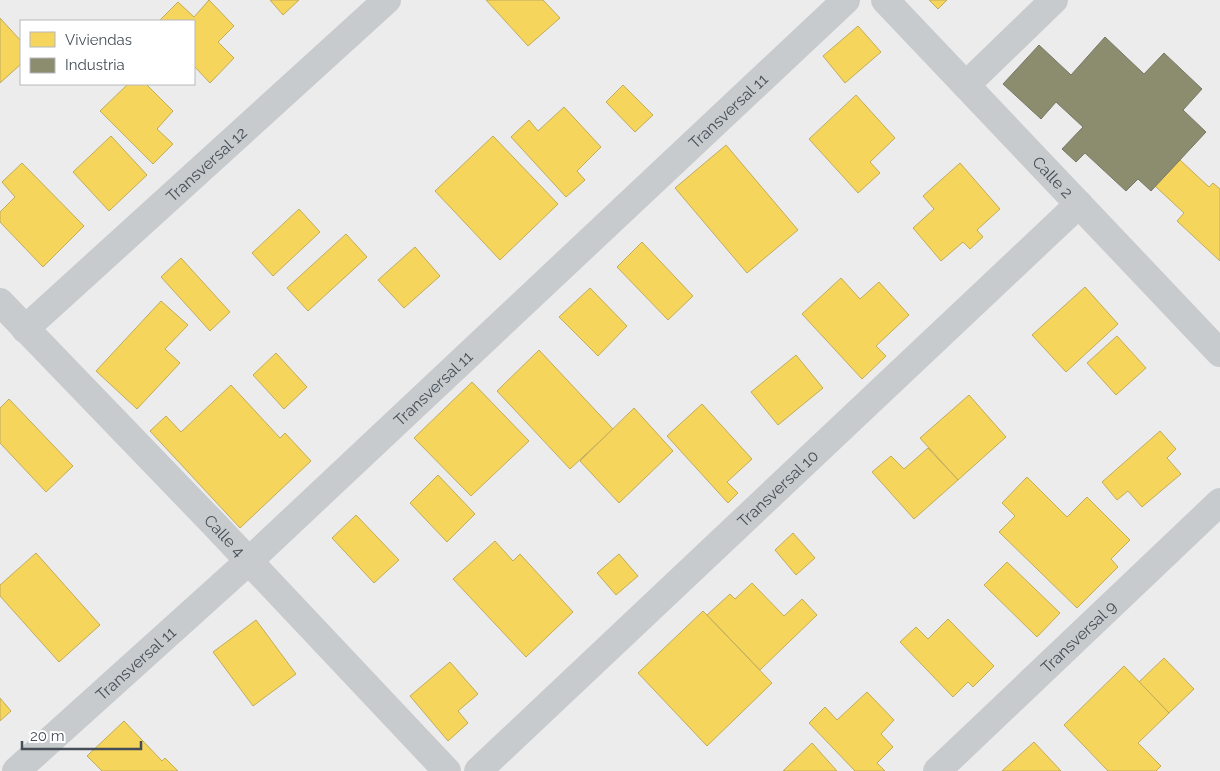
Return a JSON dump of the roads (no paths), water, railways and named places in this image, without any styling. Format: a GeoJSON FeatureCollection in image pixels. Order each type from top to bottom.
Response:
{"type":"FeatureCollection","features":[{"type":"Feature","properties":{"kind":"street","name":"Transversal 12"},"geometry":{"type":"LineString","coordinates":[[25,328],[387,0]]}},
{"type":"Feature","properties":{"kind":"street","name":"Transversal 11"},"geometry":{"type":"LineString","coordinates":[[16,771],[249,561],[846,0]]}},
{"type":"Feature","properties":{"kind":"street","name":"Calle 2"},"geometry":{"type":"LineString","coordinates":[[885,0],[1220,353]]}},
{"type":"Feature","properties":{"kind":"street"},"geometry":{"type":"LineString","coordinates":[[966,85],[1054,0]]}},
{"type":"Feature","properties":{"kind":"street","name":"Transversal 10"},"geometry":{"type":"LineString","coordinates":[[478,771],[1078,204]]}},
{"type":"Feature","properties":{"kind":"street","name":"Calle 4"},"geometry":{"type":"LineString","coordinates":[[0,302],[249,561],[447,771]]}},
{"type":"Feature","properties":{"kind":"street","name":"Transversal 9"},"geometry":{"type":"LineString","coordinates":[[937,771],[1220,502]]}}]}
